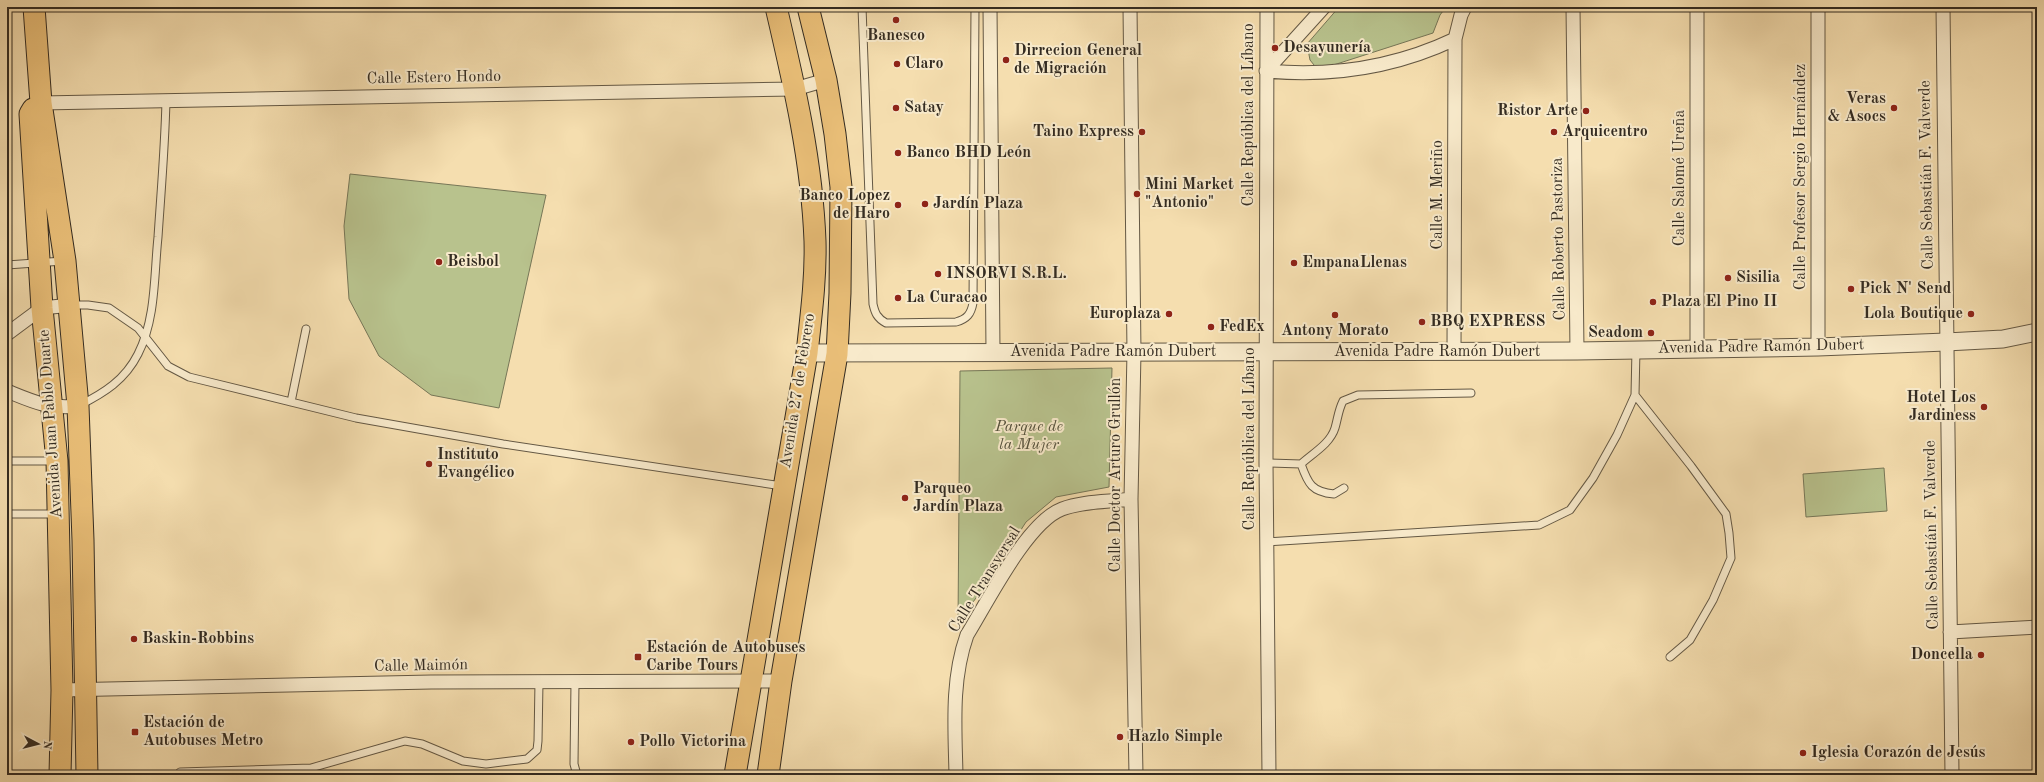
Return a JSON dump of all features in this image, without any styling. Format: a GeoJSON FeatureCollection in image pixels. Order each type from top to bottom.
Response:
{"type":"FeatureCollection","features":[{"type":"Feature","properties":{"kind":"main road","name":"Avenida Juan Pablo Duarte"},"geometry":{"type":"LineString","coordinates":[[34,7],[41,103],[66,261],[71,305],[78,406],[83,540],[87,775]]}},
{"type":"Feature","properties":{"kind":"main road","name":"Avenida 27 de Febrero"},"geometry":{"type":"LineString","coordinates":[[735,775],[749,681],[807,353],[815,242],[811,187],[795,89],[776,7]]}},
{"type":"Feature","properties":{"kind":"main road","name":"Avenida 27 de Febrero"},"geometry":{"type":"LineString","coordinates":[[768,775],[781,681],[837,354],[841,278],[841,187],[835,134],[826,80],[808,7]]}},
{"type":"Feature","properties":{"kind":"main road","name":"Avenida Juan Pablo Duarte"},"geometry":{"type":"LineString","coordinates":[[41,103],[34,107],[30,114],[42,308],[53,407],[57,461],[62,690],[60,775]]}},
{"type":"Feature","properties":{"kind":"street"},"geometry":{"type":"LineString","coordinates":[[990,7],[993,351]]}},
{"type":"Feature","properties":{"kind":"street","name":"Calle Doctor Arturo Grullón"},"geometry":{"type":"LineString","coordinates":[[1130,7],[1134,352],[1131,499],[1136,775]]}},
{"type":"Feature","properties":{"kind":"street","name":"Calle República del Líbano"},"geometry":{"type":"LineString","coordinates":[[1266,7],[1266,463],[1270,775]]}},
{"type":"Feature","properties":{"kind":"street"},"geometry":{"type":"LineString","coordinates":[[1266,71],[1324,7]]}},
{"type":"Feature","properties":{"kind":"street","name":"Calle M. Meriño"},"geometry":{"type":"LineString","coordinates":[[1454,351],[1455,39],[1461,15],[1465,7]]}},
{"type":"Feature","properties":{"kind":"street","name":"Calle Roberto Pastoriza"},"geometry":{"type":"LineString","coordinates":[[1573,7],[1577,351]]}},
{"type":"Feature","properties":{"kind":"street","name":"Calle Salomé Ureña"},"geometry":{"type":"LineString","coordinates":[[1697,7],[1697,348]]}},
{"type":"Feature","properties":{"kind":"street","name":"Calle Profesor Sergio Hernández"},"geometry":{"type":"LineString","coordinates":[[1818,7],[1818,347]]}},
{"type":"Feature","properties":{"kind":"street","name":"Calle Sebastián F. Valverde"},"geometry":{"type":"LineString","coordinates":[[1942,7],[1952,775]]}},
{"type":"Feature","properties":{"kind":"street"},"geometry":{"type":"LineString","coordinates":[[1266,71],[1309,74],[1348,71],[1414,55],[1455,39]]}},
{"type":"Feature","properties":{"kind":"street","name":"Calle Estero Hondo"},"geometry":{"type":"LineString","coordinates":[[41,103],[795,89],[826,80]]}},
{"type":"Feature","properties":{"kind":"street"},"geometry":{"type":"LineString","coordinates":[[7,334],[42,308],[71,305]]}},
{"type":"Feature","properties":{"kind":"street","name":"Avenida Padre Ramón Dubert"},"geometry":{"type":"LineString","coordinates":[[807,353],[837,354],[993,351],[1577,351],[1818,347],[2003,339],[2037,332]]}},
{"type":"Feature","properties":{"kind":"street"},"geometry":{"type":"LineString","coordinates":[[7,391],[28,401],[53,407],[78,406]]}},
{"type":"Feature","properties":{"kind":"street","name":"Calle Transversal"},"geometry":{"type":"LineString","coordinates":[[956,775],[955,698],[962,649],[967,635],[1020,549],[1044,520],[1062,509],[1131,499]]}},
{"type":"Feature","properties":{"kind":"street"},"geometry":{"type":"LineString","coordinates":[[1950,632],[2037,627]]}},
{"type":"Feature","properties":{"kind":"street","name":"Calle Maimón"},"geometry":{"type":"LineString","coordinates":[[62,690],[423,682],[781,681]]}},
{"type":"Feature","properties":{"kind":"lane"},"geometry":{"type":"LineString","coordinates":[[862,7],[873,304],[874,312],[879,319],[886,323],[956,322],[966,319],[972,311],[975,7]]}},
{"type":"Feature","properties":{"kind":"lane"},"geometry":{"type":"LineString","coordinates":[[78,406],[100,395],[122,378],[138,354],[144,337],[153,297],[166,137],[166,100]]}},
{"type":"Feature","properties":{"kind":"lane"},"geometry":{"type":"LineString","coordinates":[[7,265],[66,261]]}},
{"type":"Feature","properties":{"kind":"lane"},"geometry":{"type":"LineString","coordinates":[[71,305],[88,304],[109,308],[132,323],[168,366],[189,378],[356,418],[495,442],[784,486]]}},
{"type":"Feature","properties":{"kind":"lane"},"geometry":{"type":"LineString","coordinates":[[291,402],[306,329]]}},
{"type":"Feature","properties":{"kind":"lane"},"geometry":{"type":"LineString","coordinates":[[1267,542],[1539,525],[1570,510],[1596,472],[1617,436],[1635,395],[1636,349]]}},
{"type":"Feature","properties":{"kind":"lane"},"geometry":{"type":"LineString","coordinates":[[1266,463],[1301,464],[1328,442],[1335,428],[1337,413],[1342,401],[1358,395],[1471,393]]}},
{"type":"Feature","properties":{"kind":"lane"},"geometry":{"type":"LineString","coordinates":[[1635,395],[1691,466],[1726,514],[1729,533],[1731,558],[1713,600],[1690,640],[1670,657]]}},
{"type":"Feature","properties":{"kind":"lane"},"geometry":{"type":"LineString","coordinates":[[7,461],[57,461]]}},
{"type":"Feature","properties":{"kind":"lane"},"geometry":{"type":"LineString","coordinates":[[1301,464],[1313,487],[1321,493],[1334,494],[1344,488]]}},
{"type":"Feature","properties":{"kind":"lane"},"geometry":{"type":"LineString","coordinates":[[7,514],[58,514]]}},
{"type":"Feature","properties":{"kind":"lane"},"geometry":{"type":"LineString","coordinates":[[180,772],[311,768],[405,741],[422,744],[463,761],[474,763],[527,760],[537,750],[540,682]]}},
{"type":"Feature","properties":{"kind":"lane"},"geometry":{"type":"LineString","coordinates":[[575,682],[574,764],[577,775]]}},
{"type":"Feature","properties":{"kind":"green space"},"geometry":{"type":"Polygon","coordinates":[[[1339,7],[1446,7],[1440,15],[1433,33],[1318,70],[1310,60],[1307,44],[1339,7]]]}},
{"type":"Feature","properties":{"kind":"green space","name":"Beisbol"},"geometry":{"type":"Polygon","coordinates":[[[350,174],[546,195],[499,408],[431,395],[379,356],[349,299],[344,226],[350,174]]]}},
{"type":"Feature","properties":{"kind":"green space","name":"Parque de la Mujer"},"geometry":{"type":"Polygon","coordinates":[[[1112,368],[1109,487],[1056,497],[1026,522],[986,584],[958,623],[960,371],[1112,368]]]}},
{"type":"Feature","properties":{"kind":"green space"},"geometry":{"type":"Polygon","coordinates":[[[1884,468],[1887,511],[1806,517],[1803,474],[1884,468]]]}},
{"type":"Feature","properties":{"kind":"place","name":"Banesco"},"geometry":{"type":"Point","coordinates":[896,20]}},
{"type":"Feature","properties":{"kind":"place","name":"Desayunería"},"geometry":{"type":"Point","coordinates":[1275,48]}},
{"type":"Feature","properties":{"kind":"place","name":"Dirrecion General de Migración"},"geometry":{"type":"Point","coordinates":[1006,60]}},
{"type":"Feature","properties":{"kind":"place","name":"Claro"},"geometry":{"type":"Point","coordinates":[897,64]}},
{"type":"Feature","properties":{"kind":"place","name":"Satay"},"geometry":{"type":"Point","coordinates":[896,108]}},
{"type":"Feature","properties":{"kind":"place","name":"Veras & Asocs"},"geometry":{"type":"Point","coordinates":[1894,108]}},
{"type":"Feature","properties":{"kind":"place","name":"Ristor Arte"},"geometry":{"type":"Point","coordinates":[1586,111]}},
{"type":"Feature","properties":{"kind":"place","name":"Taino Express"},"geometry":{"type":"Point","coordinates":[1142,132]}},
{"type":"Feature","properties":{"kind":"place","name":"Arquicentro"},"geometry":{"type":"Point","coordinates":[1554,132]}},
{"type":"Feature","properties":{"kind":"place","name":"Banco BHD León"},"geometry":{"type":"Point","coordinates":[898,153]}},
{"type":"Feature","properties":{"kind":"place","name":"Mini Market \"Antonio\""},"geometry":{"type":"Point","coordinates":[1137,194]}},
{"type":"Feature","properties":{"kind":"place","name":"Jardín Plaza"},"geometry":{"type":"Point","coordinates":[925,204]}},
{"type":"Feature","properties":{"kind":"place","name":"Banco Lopez de Haro"},"geometry":{"type":"Point","coordinates":[898,205]}},
{"type":"Feature","properties":{"kind":"place","name":"Beisbol"},"geometry":{"type":"Point","coordinates":[439,262]}},
{"type":"Feature","properties":{"kind":"place","name":"EmpanaLlenas"},"geometry":{"type":"Point","coordinates":[1294,263]}},
{"type":"Feature","properties":{"kind":"place","name":"INSORVI S.R.L."},"geometry":{"type":"Point","coordinates":[938,274]}},
{"type":"Feature","properties":{"kind":"place","name":"Sisilia"},"geometry":{"type":"Point","coordinates":[1728,278]}},
{"type":"Feature","properties":{"kind":"place","name":"Pick N' Send"},"geometry":{"type":"Point","coordinates":[1851,289]}},
{"type":"Feature","properties":{"kind":"place","name":"La Curacao"},"geometry":{"type":"Point","coordinates":[898,298]}},
{"type":"Feature","properties":{"kind":"place","name":"Plaza El Pino II"},"geometry":{"type":"Point","coordinates":[1653,302]}},
{"type":"Feature","properties":{"kind":"place","name":"Europlaza"},"geometry":{"type":"Point","coordinates":[1169,314]}},
{"type":"Feature","properties":{"kind":"place","name":"Lola Boutique"},"geometry":{"type":"Point","coordinates":[1971,314]}},
{"type":"Feature","properties":{"kind":"place","name":"Antony Morato"},"geometry":{"type":"Point","coordinates":[1335,315]}},
{"type":"Feature","properties":{"kind":"place","name":"BBQ EXPRESS"},"geometry":{"type":"Point","coordinates":[1422,322]}},
{"type":"Feature","properties":{"kind":"place","name":"FedEx"},"geometry":{"type":"Point","coordinates":[1211,327]}},
{"type":"Feature","properties":{"kind":"place","name":"Seadom"},"geometry":{"type":"Point","coordinates":[1651,333]}},
{"type":"Feature","properties":{"kind":"place","name":"Hotel Los Jardiness"},"geometry":{"type":"Point","coordinates":[1984,407]}},
{"type":"Feature","properties":{"kind":"place","name":"Instituto Evangélico"},"geometry":{"type":"Point","coordinates":[429,464]}},
{"type":"Feature","properties":{"kind":"place","name":"Parqueo Jardín Plaza"},"geometry":{"type":"Point","coordinates":[905,498]}},
{"type":"Feature","properties":{"kind":"place","name":"Baskin-Robbins"},"geometry":{"type":"Point","coordinates":[134,639]}},
{"type":"Feature","properties":{"kind":"place","name":"Doncella"},"geometry":{"type":"Point","coordinates":[1981,655]}},
{"type":"Feature","properties":{"kind":"place","name":"Estación de Autobuses Caribe Tours"},"geometry":{"type":"Point","coordinates":[638,657]}},
{"type":"Feature","properties":{"kind":"place","name":"Estación de Autobuses Metro"},"geometry":{"type":"Point","coordinates":[135,732]}},
{"type":"Feature","properties":{"kind":"place","name":"Hazlo Simple"},"geometry":{"type":"Point","coordinates":[1120,737]}},
{"type":"Feature","properties":{"kind":"place","name":"Pollo Victorina"},"geometry":{"type":"Point","coordinates":[631,742]}},
{"type":"Feature","properties":{"kind":"place","name":"Iglesia Corazón de Jesús"},"geometry":{"type":"Point","coordinates":[1803,753]}}]}
